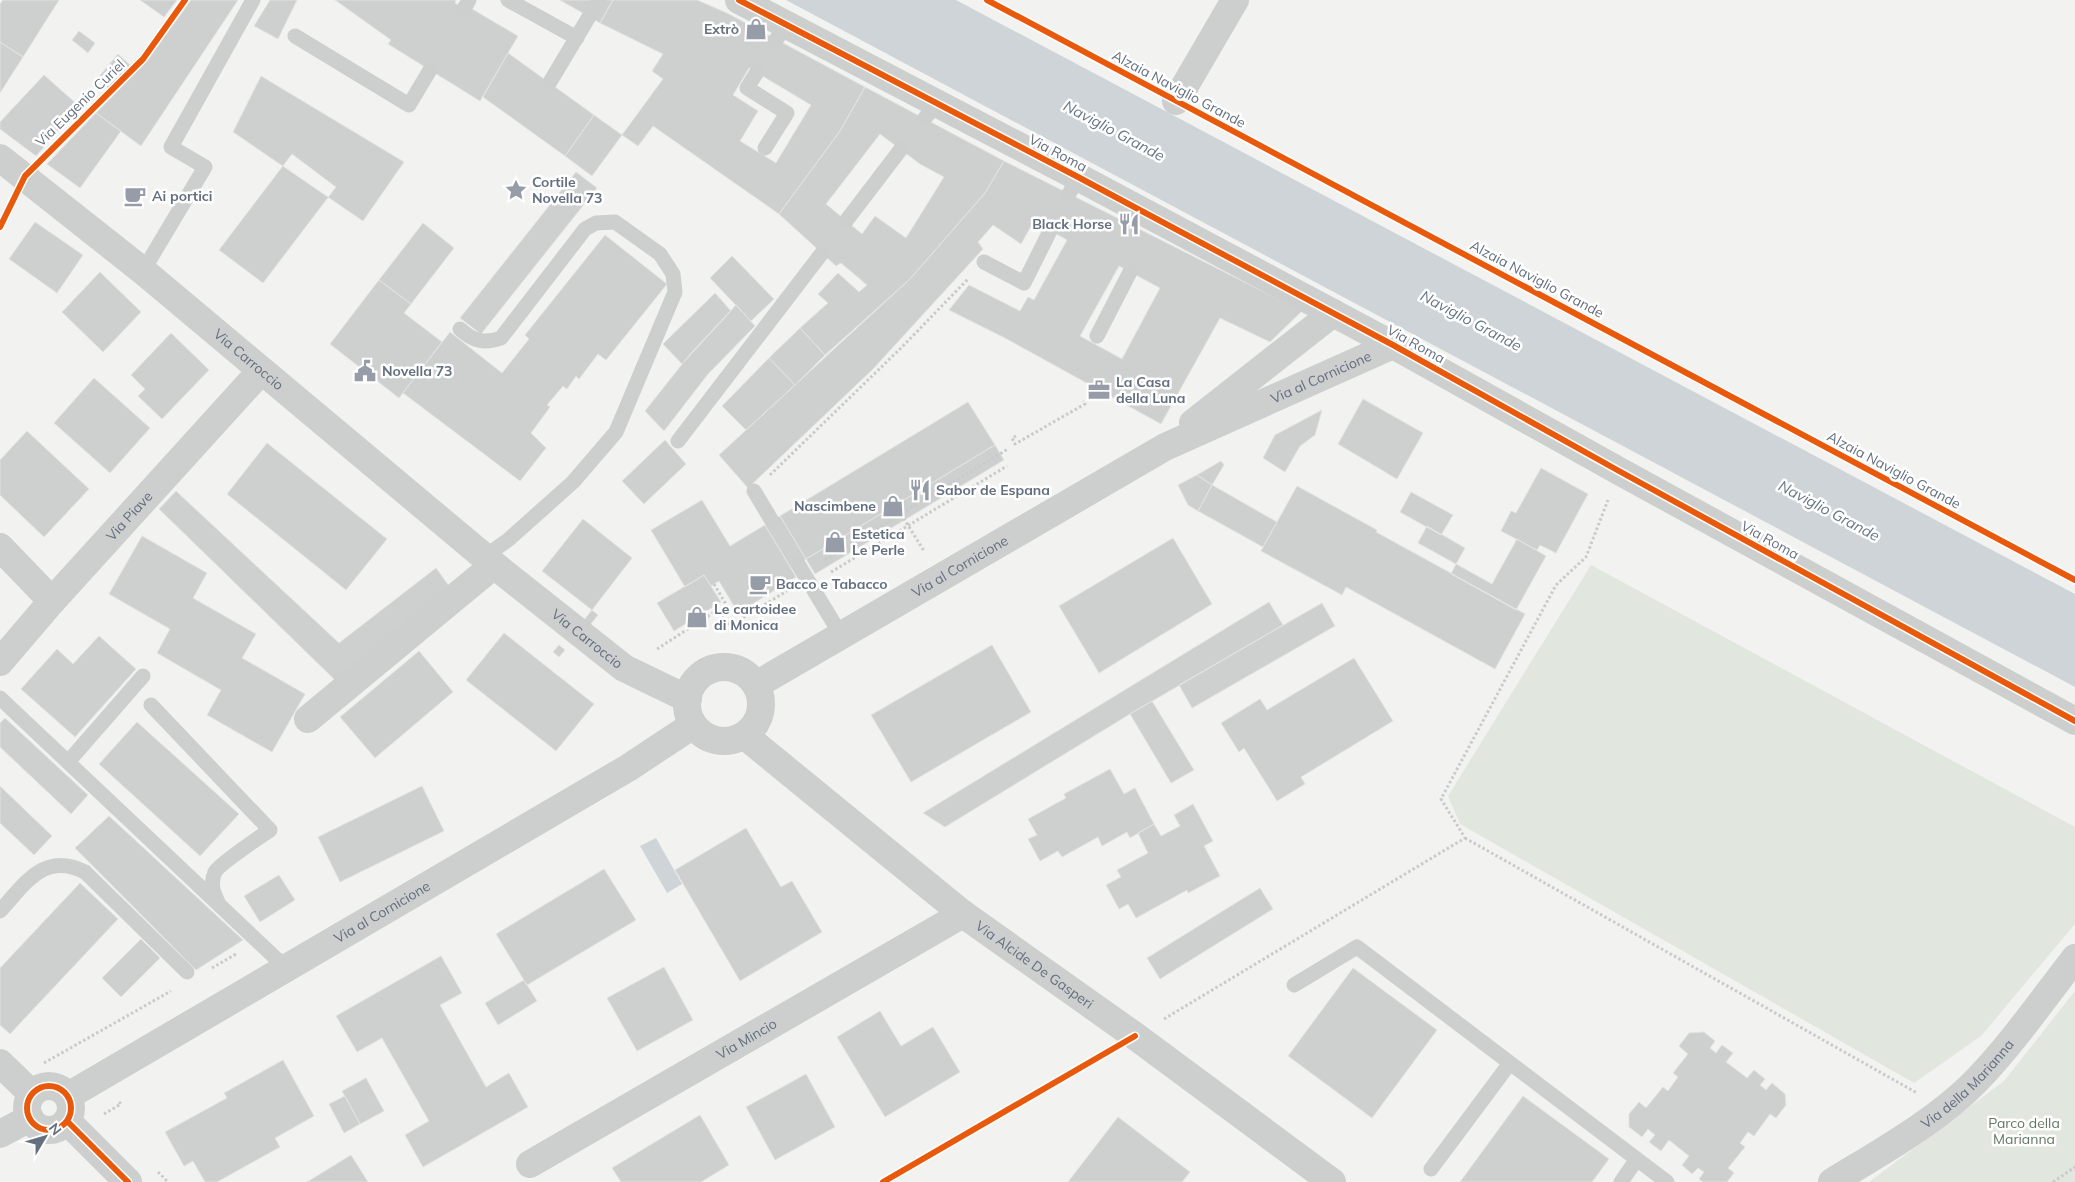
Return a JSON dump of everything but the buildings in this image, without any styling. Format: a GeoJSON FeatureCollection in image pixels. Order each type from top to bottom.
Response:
{"type":"FeatureCollection","features":[{"type":"Feature","properties":{"kind":"street","name":"Via Roma"},"geometry":{"type":"LineString","coordinates":[[739,0],[781,32],[1153,227],[1333,313],[2075,721]]}},
{"type":"Feature","properties":{"kind":"street"},"geometry":{"type":"LineString","coordinates":[[1176,101],[1235,0]]}},
{"type":"Feature","properties":{"kind":"street","name":"Via Carroccio"},"geometry":{"type":"LineString","coordinates":[[0,158],[143,271],[489,561],[624,668],[688,699]]}},
{"type":"Feature","properties":{"kind":"street","name":"Via al Cornicione"},"geometry":{"type":"LineString","coordinates":[[1165,446],[1333,313]]}},
{"type":"Feature","properties":{"kind":"street","name":"Via al Cornicione"},"geometry":{"type":"LineString","coordinates":[[756,684],[1165,446],[1393,345]]}},
{"type":"Feature","properties":{"kind":"street","name":"Via Piave"},"geometry":{"type":"LineString","coordinates":[[0,662],[52,601],[261,371]]}},
{"type":"Feature","properties":{"kind":"street"},"geometry":{"type":"LineString","coordinates":[[0,547],[52,601]]}},
{"type":"Feature","properties":{"kind":"street"},"geometry":{"type":"LineString","coordinates":[[308,719],[489,561]]}},
{"type":"Feature","properties":{"kind":"street"},"geometry":{"type":"LineString","coordinates":[[731,667],[742,672],[756,684],[762,703],[760,716],[754,727],[745,736],[733,741],[721,742],[708,738],[698,731],[690,721],[687,708],[692,686],[708,670],[731,667]]}},
{"type":"Feature","properties":{"kind":"street","name":"Via al Cornicione"},"geometry":{"type":"LineString","coordinates":[[68,1109],[103,1076],[628,768],[694,725]]}},
{"type":"Feature","properties":{"kind":"street","name":"Via Alcide De Gasperi"},"geometry":{"type":"LineString","coordinates":[[745,736],[963,914],[1135,1036],[1332,1182]]}},
{"type":"Feature","properties":{"kind":"street","name":"Via Mincio"},"geometry":{"type":"LineString","coordinates":[[530,1164],[963,914]]}},
{"type":"Feature","properties":{"kind":"street","name":"Via della Marianna"},"geometry":{"type":"LineString","coordinates":[[1832,1182],[1896,1142],[1974,1084],[1998,1057],[2075,958]]}},
{"type":"Feature","properties":{"kind":"street"},"geometry":{"type":"LineString","coordinates":[[0,1064],[33,1093],[40,1128],[47,1130],[62,1126],[68,1109]]}},
{"type":"Feature","properties":{"kind":"street"},"geometry":{"type":"LineString","coordinates":[[0,1134],[33,1093],[44,1086],[57,1087],[68,1109],[128,1182]]}},
{"type":"Feature","properties":{"kind":"lane"},"geometry":{"type":"LineString","coordinates":[[143,271],[205,167],[171,147],[253,0]]}},
{"type":"Feature","properties":{"kind":"lane"},"geometry":{"type":"LineString","coordinates":[[508,0],[577,38]]}},
{"type":"Feature","properties":{"kind":"lane"},"geometry":{"type":"LineString","coordinates":[[550,82],[599,0]]}},
{"type":"Feature","properties":{"kind":"lane"},"geometry":{"type":"LineString","coordinates":[[295,36],[409,105],[430,70]]}},
{"type":"Feature","properties":{"kind":"lane"},"geometry":{"type":"LineString","coordinates":[[757,72],[747,88],[787,113],[765,148]]}},
{"type":"Feature","properties":{"kind":"lane"},"geometry":{"type":"LineString","coordinates":[[846,221],[901,149]]}},
{"type":"Feature","properties":{"kind":"lane"},"geometry":{"type":"LineString","coordinates":[[460,330],[479,342],[501,338],[585,229],[596,223],[615,222],[660,254],[673,274],[675,292],[616,432],[573,482],[508,540],[489,561]]}},
{"type":"Feature","properties":{"kind":"lane"},"geometry":{"type":"LineString","coordinates":[[984,262],[1024,283],[1050,231]]}},
{"type":"Feature","properties":{"kind":"lane"},"geometry":{"type":"LineString","coordinates":[[678,441],[822,253]]}},
{"type":"Feature","properties":{"kind":"lane"},"geometry":{"type":"LineString","coordinates":[[1097,336],[1130,272]]}},
{"type":"Feature","properties":{"kind":"lane"},"geometry":{"type":"LineString","coordinates":[[754,491],[772,521]]}},
{"type":"Feature","properties":{"kind":"lane"},"geometry":{"type":"LineString","coordinates":[[798,564],[840,636]]}},
{"type":"Feature","properties":{"kind":"lane"},"geometry":{"type":"LineString","coordinates":[[68,762],[143,676]]}},
{"type":"Feature","properties":{"kind":"lane"},"geometry":{"type":"LineString","coordinates":[[0,698],[286,968]]}},
{"type":"Feature","properties":{"kind":"lane"},"geometry":{"type":"LineString","coordinates":[[151,705],[270,830],[216,870],[212,884],[213,893],[220,905]]}},
{"type":"Feature","properties":{"kind":"lane"},"geometry":{"type":"LineString","coordinates":[[0,911],[36,871],[54,866],[75,866],[85,872],[187,972]]}},
{"type":"Feature","properties":{"kind":"lane"},"geometry":{"type":"LineString","coordinates":[[1294,985],[1358,947],[1667,1182]]}},
{"type":"Feature","properties":{"kind":"lane"},"geometry":{"type":"LineString","coordinates":[[1431,1169],[1510,1063]]}},
{"type":"Feature","properties":{"kind":"lane"},"geometry":{"type":"LineString","coordinates":[[1621,1182],[1637,1159]]}},
{"type":"Feature","properties":{"kind":"path"},"geometry":{"type":"LineString","coordinates":[[754,491],[902,347],[984,262]]}},
{"type":"Feature","properties":{"kind":"path"},"geometry":{"type":"LineString","coordinates":[[1016,436],[1012,438],[1015,444],[1085,404],[1083,401]]}},
{"type":"Feature","properties":{"kind":"path"},"geometry":{"type":"LineString","coordinates":[[821,562],[1008,449]]}},
{"type":"Feature","properties":{"kind":"path"},"geometry":{"type":"LineString","coordinates":[[828,574],[1007,466]]}},
{"type":"Feature","properties":{"kind":"path"},"geometry":{"type":"LineString","coordinates":[[1619,471],[1586,557],[1556,585],[1441,799],[1464,838],[1944,1108]]}},
{"type":"Feature","properties":{"kind":"path"},"geometry":{"type":"LineString","coordinates":[[901,514],[924,551]]}},
{"type":"Feature","properties":{"kind":"path"},"geometry":{"type":"LineString","coordinates":[[624,668],[719,609],[729,626],[807,579]]}},
{"type":"Feature","properties":{"kind":"path"},"geometry":{"type":"LineString","coordinates":[[714,584],[730,611],[735,608]]}},
{"type":"Feature","properties":{"kind":"path"},"geometry":{"type":"LineString","coordinates":[[1135,1036],[1464,838]]}},
{"type":"Feature","properties":{"kind":"path"},"geometry":{"type":"LineString","coordinates":[[208,970],[259,941]]}},
{"type":"Feature","properties":{"kind":"path"},"geometry":{"type":"LineString","coordinates":[[33,1093],[174,990]]}},
{"type":"Feature","properties":{"kind":"path"},"geometry":{"type":"LineString","coordinates":[[103,1076],[121,1104],[102,1115],[109,1122]]}},
{"type":"Feature","properties":{"kind":"path"},"geometry":{"type":"LineString","coordinates":[[2053,1182],[2075,1167]]}},
{"type":"Feature","properties":{"kind":"path"},"geometry":{"type":"LineString","coordinates":[[155,1170],[168,1182]]}},
{"type":"Feature","properties":{"kind":"green space"},"geometry":{"type":"Polygon","coordinates":[[[1591,565],[2075,827],[2075,924],[1981,1036],[1914,1083],[1460,824],[1448,796],[1591,565]]]}},
{"type":"Feature","properties":{"kind":"green space","name":"Parco della Marianna"},"geometry":{"type":"Polygon","coordinates":[[[2075,991],[2075,1182],[1869,1182],[2004,1081],[2075,991]]]}},
{"type":"Feature","properties":{"kind":"water","name":"Naviglio Grande"},"geometry":{"type":"Polygon","coordinates":[[[786,0],[956,0],[2075,594],[2075,687],[786,0]]]}},
{"type":"Feature","properties":{"kind":"water"},"geometry":{"type":"Polygon","coordinates":[[[656,838],[682,884],[667,893],[640,846],[656,838]]]}},
{"type":"Feature","properties":{"kind":"cycle path","name":"Via Eugenio Curiel"},"geometry":{"type":"LineString","coordinates":[[0,227],[25,176],[143,59],[185,0]]}},
{"type":"Feature","properties":{"kind":"cycle path"},"geometry":{"type":"LineString","coordinates":[[739,0],[1078,177],[1393,345],[2075,721]]}},
{"type":"Feature","properties":{"kind":"cycle path","name":"Alzaia Naviglio Grande"},"geometry":{"type":"LineString","coordinates":[[987,0],[2075,580]]}},
{"type":"Feature","properties":{"kind":"cycle path"},"geometry":{"type":"LineString","coordinates":[[883,1182],[1135,1036]]}},
{"type":"Feature","properties":{"kind":"cycle path"},"geometry":{"type":"LineString","coordinates":[[49,1086],[61,1090],[67,1096],[71,1108],[67,1120],[61,1126],[49,1130],[37,1126],[31,1120],[27,1108],[31,1096],[37,1090],[49,1086]]}},
{"type":"Feature","properties":{"kind":"cycle path"},"geometry":{"type":"LineString","coordinates":[[67,1121],[128,1182]]}},
{"type":"Feature","properties":{"kind":"place","name":"Extrò"},"geometry":{"type":"Point","coordinates":[756,29]}},
{"type":"Feature","properties":{"kind":"place","name":"Cortile Novella 73"},"geometry":{"type":"Point","coordinates":[516,190]}},
{"type":"Feature","properties":{"kind":"place","name":"Ai portici"},"geometry":{"type":"Point","coordinates":[135,196]}},
{"type":"Feature","properties":{"kind":"place","name":"Black Horse"},"geometry":{"type":"Point","coordinates":[1129,224]}},
{"type":"Feature","properties":{"kind":"place","name":"Novella 73"},"geometry":{"type":"Point","coordinates":[365,371]}},
{"type":"Feature","properties":{"kind":"place","name":"La Casa della Luna"},"geometry":{"type":"Point","coordinates":[1099,390]}},
{"type":"Feature","properties":{"kind":"place","name":"Sabor de Espana"},"geometry":{"type":"Point","coordinates":[920,490]}},
{"type":"Feature","properties":{"kind":"place","name":"Nascimbene"},"geometry":{"type":"Point","coordinates":[893,506]}},
{"type":"Feature","properties":{"kind":"place","name":"Estetica Le Perle"},"geometry":{"type":"Point","coordinates":[835,542]}},
{"type":"Feature","properties":{"kind":"place","name":"Bacco e Tabacco"},"geometry":{"type":"Point","coordinates":[760,584]}},
{"type":"Feature","properties":{"kind":"place","name":"Le cartoidee di Monica"},"geometry":{"type":"Point","coordinates":[697,617]}}]}
